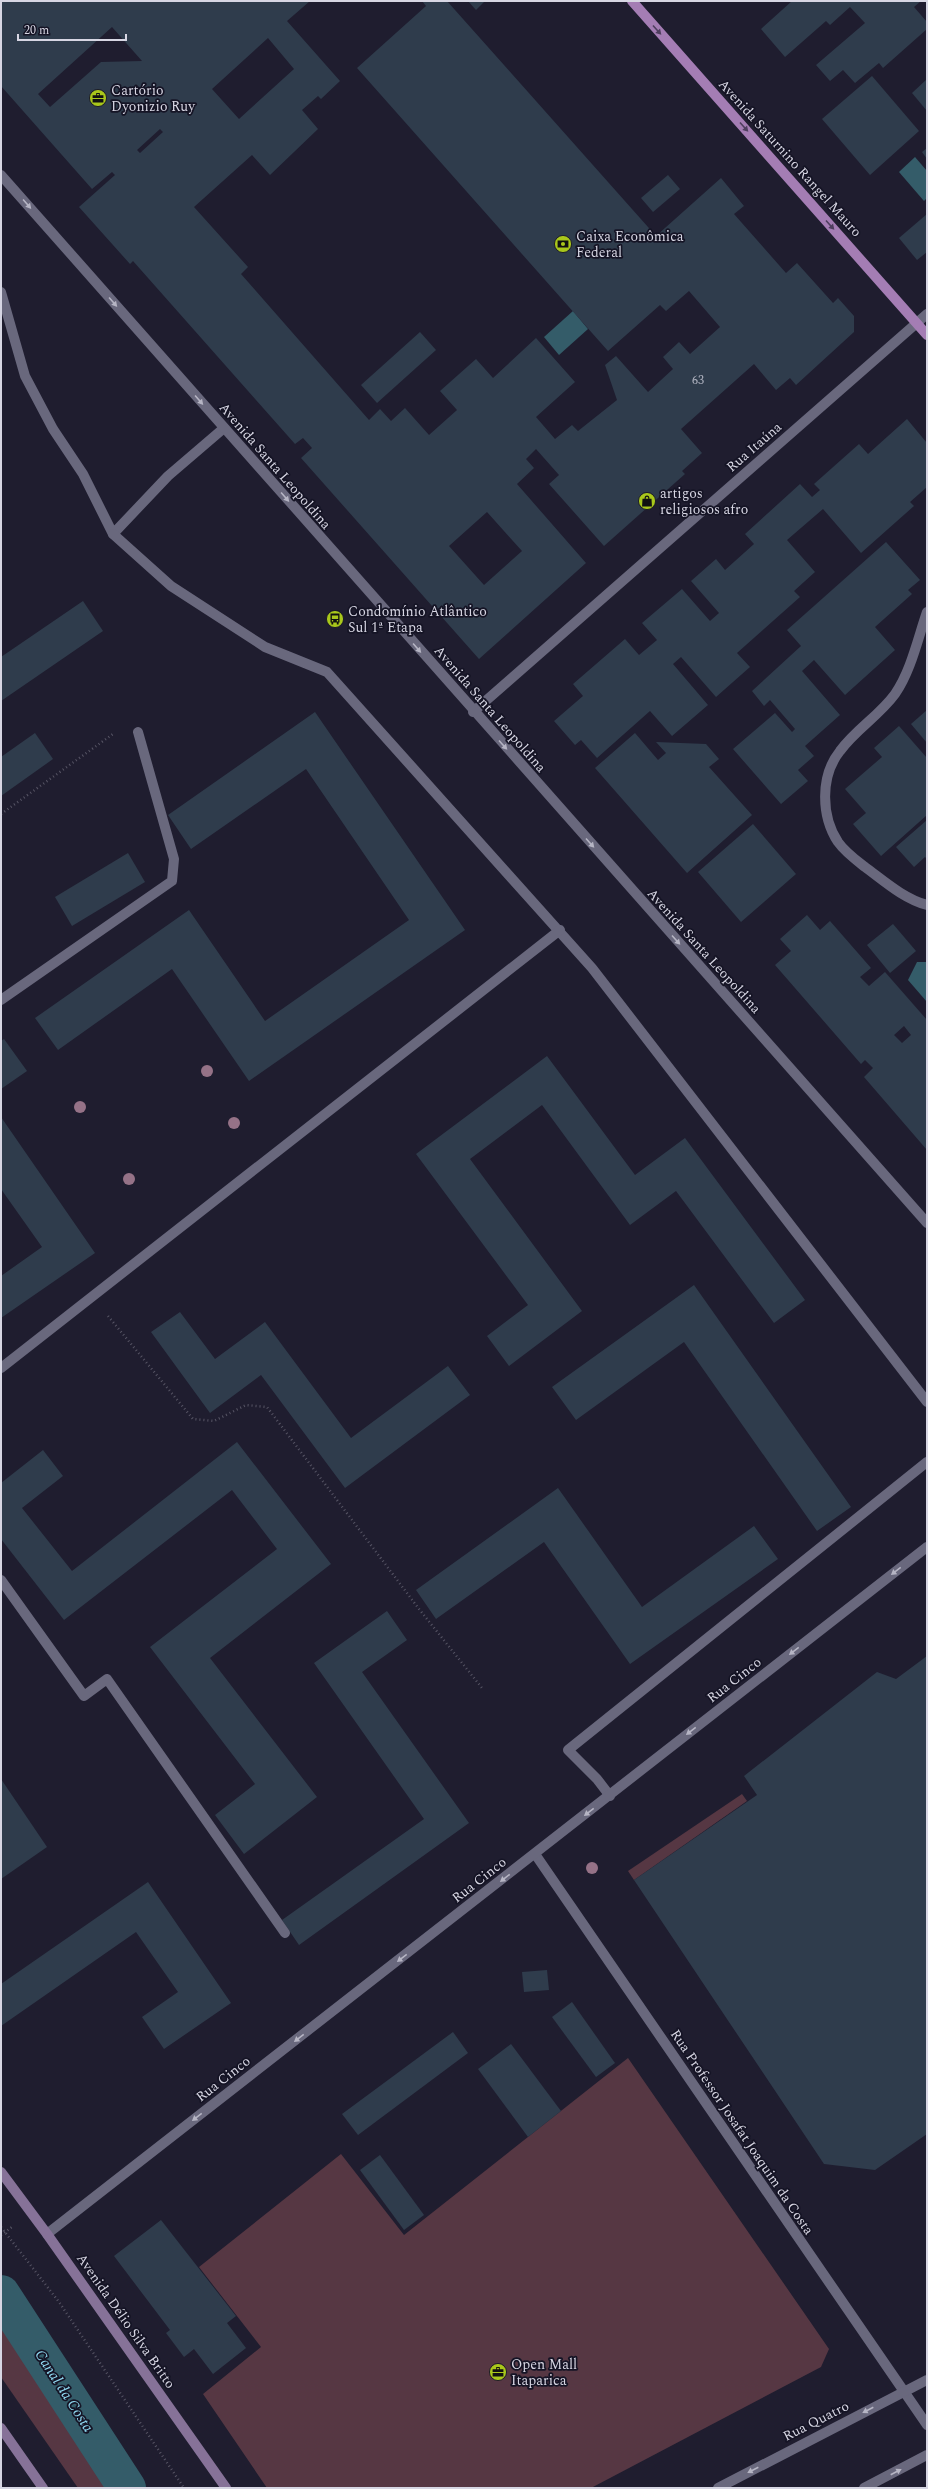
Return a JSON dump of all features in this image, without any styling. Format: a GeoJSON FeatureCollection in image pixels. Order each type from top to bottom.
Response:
{"type":"FeatureCollection","features":[{"type":"Feature","properties":{"kind":"main road","name":"Avenida Saturnino Rangel Mauro"},"geometry":{"type":"LineString","coordinates":[[632,1],[927,335]]}},
{"type":"Feature","properties":{"kind":"main road","name":"Avenida Délio Silva Britto"},"geometry":{"type":"LineString","coordinates":[[1,2172],[48,2234],[226,2488]]}},
{"type":"Feature","properties":{"kind":"main road"},"geometry":{"type":"LineString","coordinates":[[1,2428],[43,2488]]}},
{"type":"Feature","properties":{"kind":"street","name":"Avenida Santa Leopoldina"},"geometry":{"type":"LineString","coordinates":[[1,175],[473,712],[927,1223]]}},
{"type":"Feature","properties":{"kind":"street"},"geometry":{"type":"LineString","coordinates":[[1,292],[25,376],[53,429],[83,474],[113,534],[171,586],[265,647],[327,672],[560,930],[592,968],[927,1402]]}},
{"type":"Feature","properties":{"kind":"street","name":"Rua Itaúna"},"geometry":{"type":"LineString","coordinates":[[473,712],[927,314]]}},
{"type":"Feature","properties":{"kind":"street"},"geometry":{"type":"LineString","coordinates":[[113,534],[168,476],[224,428]]}},
{"type":"Feature","properties":{"kind":"street"},"geometry":{"type":"LineString","coordinates":[[927,612],[904,677],[896,693],[880,714],[839,751],[827,780],[825,805],[829,824],[838,842],[852,857],[904,895],[927,905]]}},
{"type":"Feature","properties":{"kind":"street"},"geometry":{"type":"LineString","coordinates":[[1,1000],[172,881],[174,859],[138,732]]}},
{"type":"Feature","properties":{"kind":"street"},"geometry":{"type":"LineString","coordinates":[[1,1368],[560,930]]}},
{"type":"Feature","properties":{"kind":"street"},"geometry":{"type":"LineString","coordinates":[[610,1796],[597,1779],[568,1750],[927,1462]]}},
{"type":"Feature","properties":{"kind":"street","name":"Rua Cinco"},"geometry":{"type":"LineString","coordinates":[[48,2234],[927,1547]]}},
{"type":"Feature","properties":{"kind":"street"},"geometry":{"type":"LineString","coordinates":[[1,1580],[84,1696],[107,1679],[285,1933]]}},
{"type":"Feature","properties":{"kind":"street","name":"Rua Professor Josafat Joaquim da Costa"},"geometry":{"type":"LineString","coordinates":[[536,1854],[927,2425]]}},
{"type":"Feature","properties":{"kind":"street","name":"Rua Quatro"},"geometry":{"type":"LineString","coordinates":[[718,2488],[927,2380]]}},
{"type":"Feature","properties":{"kind":"street"},"geometry":{"type":"LineString","coordinates":[[864,2488],[927,2455]]}},
{"type":"Feature","properties":{"kind":"path"},"geometry":{"type":"LineString","coordinates":[[1,814],[118,731]]}},
{"type":"Feature","properties":{"kind":"path"},"geometry":{"type":"LineString","coordinates":[[92,1296],[193,1419],[214,1421],[246,1405],[267,1407],[419,1609],[482,1688]]}},
{"type":"Feature","properties":{"kind":"path"},"geometry":{"type":"LineString","coordinates":[[1,2227],[59,2302],[184,2488]]}},
{"type":"Feature","properties":{"kind":"shaded area"},"geometry":{"type":"Polygon","coordinates":[[[742,1794],[747,1801],[634,1880],[628,1871],[742,1794]]]}},
{"type":"Feature","properties":{"kind":"shaded area"},"geometry":{"type":"Polygon","coordinates":[[[628,2058],[829,2349],[821,2367],[591,2488],[267,2488],[203,2394],[261,2347],[199,2267],[341,2154],[404,2235],[628,2058]]]}},
{"type":"Feature","properties":{"kind":"shaded area"},"geometry":{"type":"Polygon","coordinates":[[[1,2296],[133,2488],[78,2488],[1,2377],[1,2296]]]}},
{"type":"Feature","properties":{"kind":"water"},"geometry":{"type":"Polygon","coordinates":[[[915,157],[927,171],[927,198],[924,201],[899,172],[915,157]]]}},
{"type":"Feature","properties":{"kind":"water"},"geometry":{"type":"Polygon","coordinates":[[[573,311],[588,329],[559,355],[544,337],[573,311]]]}},
{"type":"Feature","properties":{"kind":"water"},"geometry":{"type":"Polygon","coordinates":[[[917,962],[927,962],[927,1002],[908,980],[917,962]]]}},
{"type":"Feature","properties":{"kind":"building"},"geometry":{"type":"Polygon","coordinates":[[[1,1],[310,1],[287,21],[340,81],[321,99],[318,96],[302,110],[318,129],[270,175],[252,155],[194,207],[248,267],[241,274],[369,420],[380,409],[391,421],[405,408],[429,435],[457,410],[440,391],[476,359],[493,378],[536,338],[575,382],[536,417],[555,439],[572,425],[578,431],[617,400],[605,365],[616,356],[648,392],[673,369],[663,357],[679,342],[690,354],[720,327],[689,291],[666,311],[660,305],[608,351],[357,68],[426,6],[422,1],[447,1],[656,236],[721,178],[744,206],[734,214],[786,273],[797,263],[833,303],[838,298],[854,316],[854,332],[796,385],[790,378],[776,390],[754,364],[681,429],[702,453],[682,471],[685,474],[604,546],[549,484],[559,475],[536,449],[526,459],[534,468],[517,484],[586,563],[479,659],[301,458],[312,448],[303,438],[295,444],[133,261],[130,264],[79,207],[115,175],[112,172],[92,189],[1,86],[1,1]],[[112,27],[38,94],[50,107],[101,62],[142,61],[112,27]],[[268,38],[212,89],[239,119],[294,69],[268,38]],[[160,129],[137,150],[140,153],[163,132],[160,129]],[[487,512],[449,546],[484,585],[522,551],[487,512]]]}},
{"type":"Feature","properties":{"kind":"building"},"geometry":{"type":"Polygon","coordinates":[[[468,1],[485,1],[476,10],[468,1]]]}},
{"type":"Feature","properties":{"kind":"building"},"geometry":{"type":"Polygon","coordinates":[[[792,1],[921,1],[914,7],[927,22],[927,29],[883,68],[879,63],[855,83],[843,70],[830,81],[816,65],[865,23],[850,7],[830,25],[826,21],[785,57],[761,29],[792,1]]]}},
{"type":"Feature","properties":{"kind":"building"},"geometry":{"type":"Polygon","coordinates":[[[872,76],[919,131],[870,175],[822,119],[872,76]]]}},
{"type":"Feature","properties":{"kind":"building"},"geometry":{"type":"Polygon","coordinates":[[[927,79],[927,111],[912,93],[927,79]]]}},
{"type":"Feature","properties":{"kind":"building"},"geometry":{"type":"Polygon","coordinates":[[[927,148],[927,159],[922,152],[927,148]]]}},
{"type":"Feature","properties":{"kind":"building"},"geometry":{"type":"Polygon","coordinates":[[[668,175],[680,189],[653,212],[641,198],[668,175]]]}},
{"type":"Feature","properties":{"kind":"building"},"geometry":{"type":"Polygon","coordinates":[[[927,214],[927,252],[917,260],[899,238],[927,214]]]}},
{"type":"Feature","properties":{"kind":"building"},"geometry":{"type":"Polygon","coordinates":[[[420,332],[436,350],[377,403],[361,385],[420,332]]]}},
{"type":"Feature","properties":{"kind":"building"},"geometry":{"type":"Polygon","coordinates":[[[907,419],[927,443],[927,487],[910,502],[914,506],[861,553],[823,509],[787,540],[815,572],[794,591],[800,597],[737,653],[750,667],[716,697],[681,657],[673,664],[708,705],[672,736],[650,711],[597,758],[581,740],[575,745],[554,721],[583,696],[573,684],[625,639],[639,655],[657,640],[642,623],[682,589],[710,621],[719,613],[691,581],[716,559],[725,570],[754,544],[745,534],[800,484],[812,497],[820,490],[814,484],[859,444],[868,454],[907,419]]]}},
{"type":"Feature","properties":{"kind":"building"},"geometry":{"type":"Polygon","coordinates":[[[886,542],[920,580],[908,590],[912,594],[875,627],[895,650],[845,695],[814,660],[802,671],[840,715],[805,746],[814,756],[798,770],[808,781],[781,804],[733,749],[775,713],[792,732],[795,729],[770,700],[764,706],[752,691],[801,646],[787,630],[886,542]]]}},
{"type":"Feature","properties":{"kind":"building"},"geometry":{"type":"Polygon","coordinates":[[[83,601],[103,631],[1,701],[1,657],[83,601]]]}},
{"type":"Feature","properties":{"kind":"building"},"geometry":{"type":"Polygon","coordinates":[[[927,710],[927,743],[911,724],[927,710]]]}},
{"type":"Feature","properties":{"kind":"building"},"geometry":{"type":"Polygon","coordinates":[[[315,712],[465,930],[249,1081],[172,969],[58,1050],[35,1018],[189,910],[265,1021],[409,920],[306,769],[191,849],[168,815],[315,712]]]}},
{"type":"Feature","properties":{"kind":"building"},"geometry":{"type":"Polygon","coordinates":[[[899,726],[927,758],[927,815],[881,856],[853,824],[866,813],[845,789],[882,757],[874,748],[899,726]]]}},
{"type":"Feature","properties":{"kind":"building"},"geometry":{"type":"Polygon","coordinates":[[[35,733],[53,759],[1,796],[1,757],[35,733]]]}},
{"type":"Feature","properties":{"kind":"building"},"geometry":{"type":"Polygon","coordinates":[[[635,733],[658,760],[666,753],[656,742],[706,744],[719,759],[709,767],[752,815],[687,873],[595,768],[635,733]]]}},
{"type":"Feature","properties":{"kind":"building"},"geometry":{"type":"Polygon","coordinates":[[[927,820],[927,859],[925,857],[914,867],[896,847],[927,820]]]}},
{"type":"Feature","properties":{"kind":"building"},"geometry":{"type":"Polygon","coordinates":[[[753,824],[796,874],[741,922],[698,872],[753,824]]]}},
{"type":"Feature","properties":{"kind":"building"},"geometry":{"type":"Polygon","coordinates":[[[128,853],[145,882],[72,926],[55,897],[128,853]]]}},
{"type":"Feature","properties":{"kind":"building"},"geometry":{"type":"Polygon","coordinates":[[[807,915],[820,930],[830,921],[871,968],[860,977],[869,986],[885,972],[927,1020],[927,1150],[864,1077],[873,1068],[865,1060],[861,1064],[775,965],[791,951],[780,939],[807,915]],[[904,1026],[894,1035],[902,1043],[911,1035],[904,1026]]]}},
{"type":"Feature","properties":{"kind":"building"},"geometry":{"type":"Polygon","coordinates":[[[893,924],[916,951],[890,973],[867,945],[893,924]]]}},
{"type":"Feature","properties":{"kind":"building"},"geometry":{"type":"Polygon","coordinates":[[[4,1039],[27,1071],[1,1089],[1,1041],[4,1039]]]}},
{"type":"Feature","properties":{"kind":"building"},"geometry":{"type":"Polygon","coordinates":[[[547,1056],[635,1175],[685,1138],[805,1300],[774,1323],[676,1191],[630,1225],[542,1105],[470,1159],[582,1311],[509,1366],[487,1336],[528,1305],[416,1154],[547,1056]]]}},
{"type":"Feature","properties":{"kind":"building"},"geometry":{"type":"Polygon","coordinates":[[[1,1117],[95,1253],[1,1318],[1,1276],[42,1247],[1,1189],[1,1117]]]}},
{"type":"Feature","properties":{"kind":"building"},"geometry":{"type":"Polygon","coordinates":[[[694,1285],[851,1507],[817,1531],[684,1342],[576,1420],[552,1387],[694,1285]]]}},
{"type":"Feature","properties":{"kind":"building"},"geometry":{"type":"Polygon","coordinates":[[[180,1312],[215,1359],[265,1322],[351,1438],[448,1366],[470,1395],[345,1488],[261,1375],[210,1413],[151,1332],[180,1312]]]}},
{"type":"Feature","properties":{"kind":"building"},"geometry":{"type":"Polygon","coordinates":[[[237,1442],[331,1564],[210,1658],[317,1797],[244,1854],[215,1815],[255,1784],[150,1647],[277,1549],[232,1490],[64,1620],[1,1539],[1,1483],[43,1450],[63,1476],[22,1508],[72,1571],[237,1442]]]}},
{"type":"Feature","properties":{"kind":"building"},"geometry":{"type":"Polygon","coordinates":[[[558,1488],[642,1607],[754,1526],[778,1559],[630,1664],[544,1542],[436,1619],[416,1590],[558,1488]]]}},
{"type":"Feature","properties":{"kind":"building"},"geometry":{"type":"Polygon","coordinates":[[[387,1611],[407,1640],[362,1672],[469,1823],[299,1945],[282,1920],[424,1819],[314,1663],[387,1611]]]}},
{"type":"Feature","properties":{"kind":"building"},"geometry":{"type":"Polygon","coordinates":[[[927,1656],[927,2134],[875,2170],[824,2164],[634,1880],[757,1795],[744,1776],[877,1672],[896,1679],[927,1656]]]}},
{"type":"Feature","properties":{"kind":"building"},"geometry":{"type":"Polygon","coordinates":[[[1,1779],[47,1847],[1,1879],[1,1779]]]}},
{"type":"Feature","properties":{"kind":"building"},"geometry":{"type":"Polygon","coordinates":[[[148,1882],[231,2003],[164,2049],[142,2017],[178,1992],[136,1932],[1,2026],[1,1984],[148,1882]]]}},
{"type":"Feature","properties":{"kind":"building"},"geometry":{"type":"Polygon","coordinates":[[[547,1970],[549,1990],[524,1992],[522,1972],[547,1970]]]}},
{"type":"Feature","properties":{"kind":"building"},"geometry":{"type":"Polygon","coordinates":[[[572,2002],[615,2063],[596,2077],[552,2017],[572,2002]]]}},
{"type":"Feature","properties":{"kind":"building"},"geometry":{"type":"Polygon","coordinates":[[[453,2032],[468,2053],[358,2135],[342,2114],[453,2032]]]}},
{"type":"Feature","properties":{"kind":"building"},"geometry":{"type":"Polygon","coordinates":[[[511,2044],[561,2111],[528,2137],[478,2069],[511,2044]]]}},
{"type":"Feature","properties":{"kind":"building"},"geometry":{"type":"Polygon","coordinates":[[[380,2155],[424,2215],[404,2230],[360,2170],[380,2155]]]}},
{"type":"Feature","properties":{"kind":"building"},"geometry":{"type":"Polygon","coordinates":[[[161,2220],[236,2316],[227,2323],[246,2348],[213,2374],[194,2349],[184,2357],[166,2333],[170,2330],[114,2256],[161,2220]]]}},
{"type":"Feature","properties":{"kind":"waterway","name":"Canal da Costa"},"geometry":{"type":"LineString","coordinates":[[1,2294],[127,2488]]}},
{"type":"Feature","properties":{"kind":"place","name":"Cartório Dyonizio Ruy"},"geometry":{"type":"Point","coordinates":[98,98]}},
{"type":"Feature","properties":{"kind":"place","name":"Caixa Econômica Federal"},"geometry":{"type":"Point","coordinates":[563,244]}},
{"type":"Feature","properties":{"kind":"place","name":"artigos religiosos afro"},"geometry":{"type":"Point","coordinates":[647,501]}},
{"type":"Feature","properties":{"kind":"place","name":"Condomínio Atlântico Sul 1ª Etapa"},"geometry":{"type":"Point","coordinates":[335,619]}},
{"type":"Feature","properties":{"kind":"place","name":"Open Mall Itaparica"},"geometry":{"type":"Point","coordinates":[498,2372]}}]}
